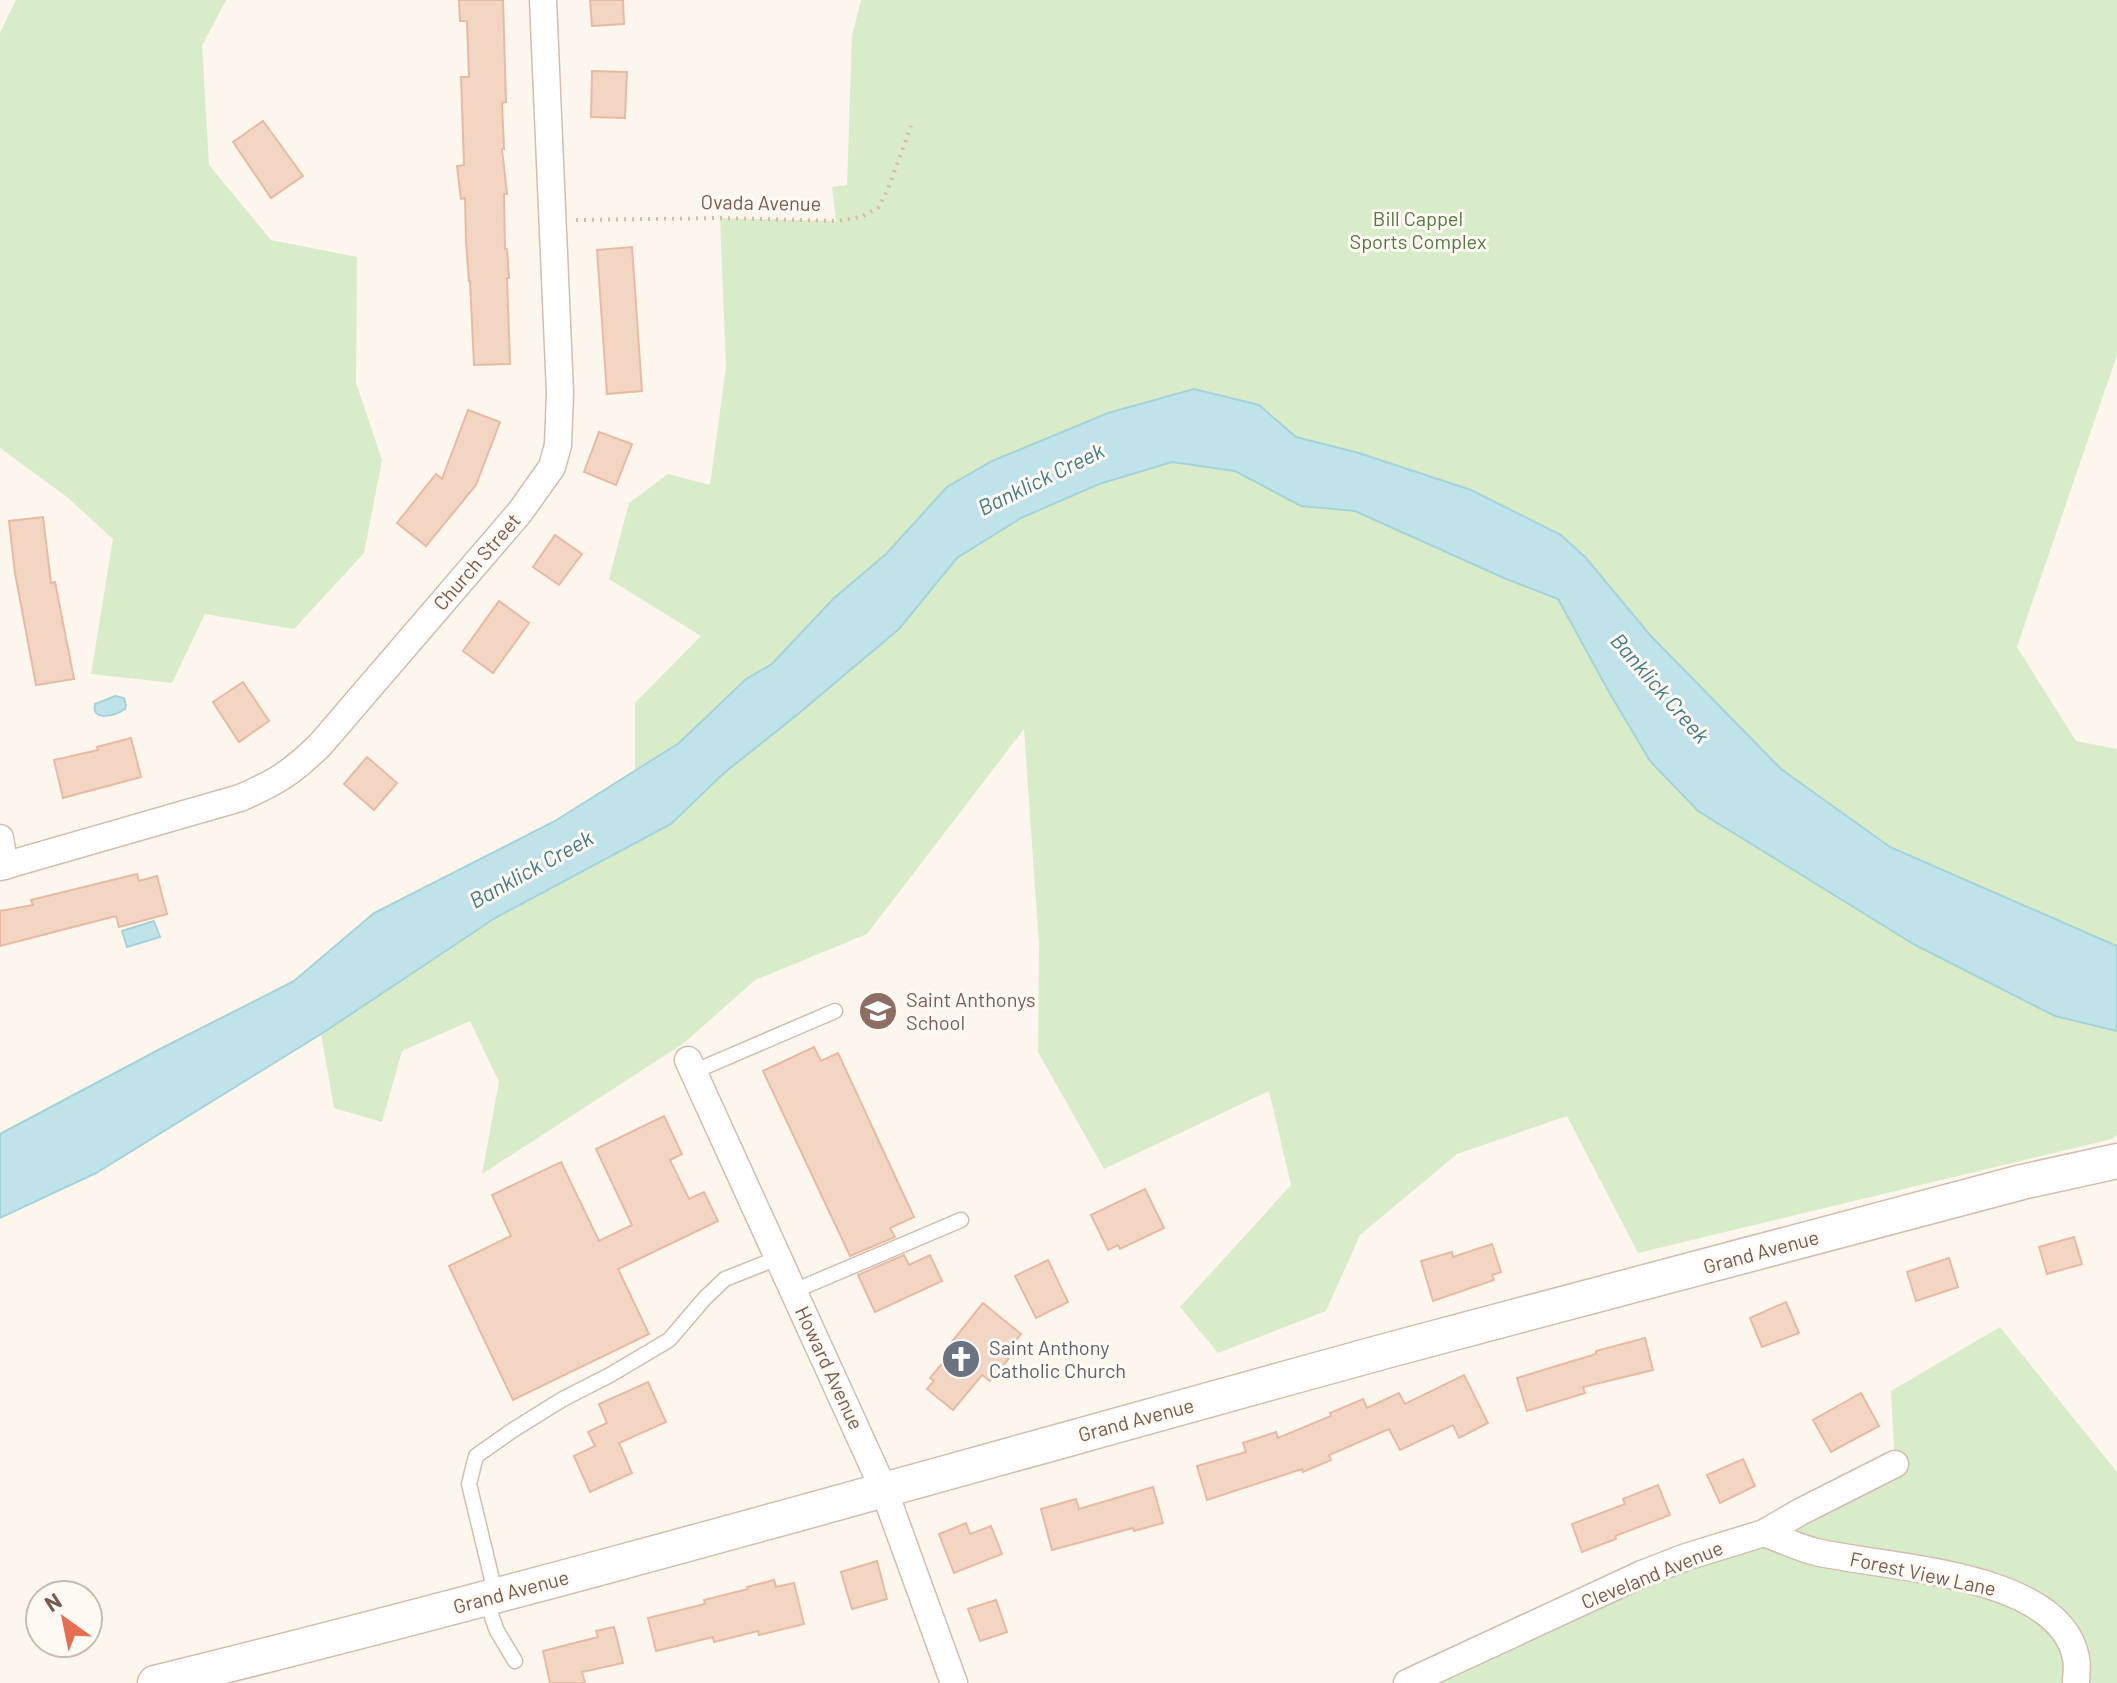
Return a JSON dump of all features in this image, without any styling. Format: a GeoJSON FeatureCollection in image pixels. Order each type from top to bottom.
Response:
{"type":"FeatureCollection","features":[{"type":"Feature","properties":{"kind":"street","name":"Church Street"},"geometry":{"type":"LineString","coordinates":[[2,866],[240,798],[296,769],[520,512],[552,467],[558,445],[560,393],[543,0]]}},
{"type":"Feature","properties":{"kind":"street"},"geometry":{"type":"LineString","coordinates":[[0,838],[2,866]]}},
{"type":"Feature","properties":{"kind":"street","name":"Howard Avenue"},"geometry":{"type":"LineString","coordinates":[[691,1066],[884,1490],[954,1683]]}},
{"type":"Feature","properties":{"kind":"street","name":"Grand Avenue"},"geometry":{"type":"LineString","coordinates":[[155,1683],[491,1598],[1446,1335],[2022,1182],[2117,1161]]}},
{"type":"Feature","properties":{"kind":"street","name":"Cleveland Avenue"},"geometry":{"type":"LineString","coordinates":[[1407,1683],[1642,1574],[1764,1533],[1895,1464]]}},
{"type":"Feature","properties":{"kind":"street","name":"Forest View Lane"},"geometry":{"type":"LineString","coordinates":[[1764,1533],[1814,1552],[1973,1580],[2022,1597],[2049,1615],[2072,1643],[2077,1660],[2076,1683]]}},
{"type":"Feature","properties":{"kind":"lane"},"geometry":{"type":"LineString","coordinates":[[691,1066],[835,1011]]}},
{"type":"Feature","properties":{"kind":"lane"},"geometry":{"type":"LineString","coordinates":[[794,1291],[961,1220]]}},
{"type":"Feature","properties":{"kind":"lane"},"geometry":{"type":"LineString","coordinates":[[515,1661],[497,1631],[469,1484],[476,1456],[550,1407],[669,1340],[725,1279],[778,1258]]}},
{"type":"Feature","properties":{"kind":"path","name":"Ovada Avenue"},"geometry":{"type":"LineString","coordinates":[[553,220],[720,218],[837,221],[861,217],[879,207],[911,126]]}},
{"type":"Feature","properties":{"kind":"green space"},"geometry":{"type":"Polygon","coordinates":[[[16,0],[226,0],[202,46],[209,165],[271,240],[357,257],[356,383],[382,460],[364,553],[294,629],[205,614],[172,683],[91,674],[113,539],[67,497],[0,448],[0,33],[16,0]]]}},
{"type":"Feature","properties":{"kind":"green space","name":"Bill Cappel Sports Complex"},"geometry":{"type":"Polygon","coordinates":[[[861,0],[2117,0],[2117,355],[2017,647],[2076,741],[2117,749],[2117,946],[1890,847],[1781,769],[1650,635],[1586,558],[1561,535],[1471,490],[1359,453],[1296,437],[1259,404],[886,554],[832,600],[772,664],[746,679],[679,743],[635,770],[635,703],[701,636],[609,579],[629,503],[668,474],[710,485],[726,367],[720,218],[836,221],[832,187],[847,185],[852,36],[861,0]]]}},
{"type":"Feature","properties":{"kind":"green space"},"geometry":{"type":"Polygon","coordinates":[[[1172,462],[1235,471],[1301,506],[1355,511],[1558,599],[1650,761],[1698,811],[1915,945],[2055,1016],[2117,1031],[2117,1135],[2112,1139],[1638,1253],[1567,1116],[1457,1154],[1360,1235],[1326,1311],[1218,1353],[1180,1307],[1291,1185],[1269,1091],[1104,1169],[1038,1052],[1039,945],[1024,729],[867,934],[755,980],[684,1043],[482,1174],[499,1082],[470,1021],[402,1051],[382,1122],[334,1108],[321,1034],[495,918],[671,824],[724,773],[899,629],[957,558],[1021,518],[1099,484],[1172,462]]]}},
{"type":"Feature","properties":{"kind":"green space"},"geometry":{"type":"Polygon","coordinates":[[[2000,1327],[2117,1472],[2117,1683],[1407,1683],[1895,1464],[1891,1391],[2000,1327]]]}},
{"type":"Feature","properties":{"kind":"water","name":"Banklick Creek"},"geometry":{"type":"Polygon","coordinates":[[[1194,389],[1259,405],[1296,437],[1359,453],[1471,490],[1561,535],[1586,558],[1650,635],[1781,769],[1890,847],[2117,946],[2117,1031],[2055,1016],[1915,945],[1698,811],[1650,761],[1558,599],[1355,511],[1301,506],[1235,471],[1172,462],[1099,484],[1021,518],[957,558],[899,629],[724,773],[671,824],[495,918],[321,1034],[96,1173],[0,1218],[0,1134],[294,981],[374,913],[555,821],[679,743],[746,679],[772,664],[833,599],[886,554],[947,487],[992,461],[1108,413],[1194,389]]]}},
{"type":"Feature","properties":{"kind":"water"},"geometry":{"type":"Polygon","coordinates":[[[115,696],[124,698],[125,709],[110,715],[97,713],[95,704],[115,696]]]}},
{"type":"Feature","properties":{"kind":"water"},"geometry":{"type":"Polygon","coordinates":[[[154,921],[160,937],[127,947],[122,931],[154,921]]]}},
{"type":"Feature","properties":{"kind":"building"},"geometry":{"type":"Polygon","coordinates":[[[459,0],[503,0],[506,102],[502,103],[502,149],[507,194],[504,194],[510,364],[474,365],[465,198],[461,199],[457,166],[464,165],[461,77],[469,77],[467,21],[460,21],[459,0]]]}},
{"type":"Feature","properties":{"kind":"building"},"geometry":{"type":"Polygon","coordinates":[[[590,0],[623,0],[624,24],[592,26],[590,0]]]}},
{"type":"Feature","properties":{"kind":"building"},"geometry":{"type":"Polygon","coordinates":[[[592,71],[627,72],[625,118],[591,117],[592,71]]]}},
{"type":"Feature","properties":{"kind":"building"},"geometry":{"type":"Polygon","coordinates":[[[263,121],[303,176],[271,198],[233,142],[263,121]]]}},
{"type":"Feature","properties":{"kind":"building"},"geometry":{"type":"Polygon","coordinates":[[[632,247],[642,391],[607,394],[597,250],[632,247]]]}},
{"type":"Feature","properties":{"kind":"building"},"geometry":{"type":"Polygon","coordinates":[[[468,410],[500,422],[476,485],[426,546],[397,523],[436,474],[442,479],[468,410]]]}},
{"type":"Feature","properties":{"kind":"building"},"geometry":{"type":"Polygon","coordinates":[[[599,432],[632,444],[616,485],[584,472],[599,432]]]}},
{"type":"Feature","properties":{"kind":"building"},"geometry":{"type":"Polygon","coordinates":[[[43,517],[51,583],[55,582],[74,679],[36,685],[15,573],[9,521],[43,517]]]}},
{"type":"Feature","properties":{"kind":"building"},"geometry":{"type":"Polygon","coordinates":[[[555,535],[582,554],[559,585],[533,567],[555,535]]]}},
{"type":"Feature","properties":{"kind":"building"},"geometry":{"type":"Polygon","coordinates":[[[499,601],[529,623],[493,673],[463,651],[499,601]]]}},
{"type":"Feature","properties":{"kind":"building"},"geometry":{"type":"Polygon","coordinates":[[[243,682],[269,721],[239,742],[213,702],[243,682]]]}},
{"type":"Feature","properties":{"kind":"building"},"geometry":{"type":"Polygon","coordinates":[[[131,738],[141,777],[63,798],[54,760],[98,750],[97,747],[131,738]]]}},
{"type":"Feature","properties":{"kind":"building"},"geometry":{"type":"Polygon","coordinates":[[[367,757],[397,783],[374,810],[344,784],[367,757]]]}},
{"type":"Feature","properties":{"kind":"building"},"geometry":{"type":"Polygon","coordinates":[[[137,874],[139,881],[157,876],[167,914],[119,927],[116,916],[0,946],[0,911],[33,905],[31,900],[137,874]]]}},
{"type":"Feature","properties":{"kind":"building"},"geometry":{"type":"Polygon","coordinates":[[[814,1047],[821,1061],[838,1053],[914,1217],[890,1228],[895,1237],[850,1256],[763,1071],[814,1047]]]}},
{"type":"Feature","properties":{"kind":"building"},"geometry":{"type":"Polygon","coordinates":[[[664,1116],[682,1154],[670,1160],[689,1199],[704,1192],[718,1221],[618,1269],[649,1334],[513,1400],[449,1266],[511,1236],[492,1195],[561,1162],[599,1241],[632,1225],[596,1149],[664,1116]]]}},
{"type":"Feature","properties":{"kind":"building"},"geometry":{"type":"Polygon","coordinates":[[[1145,1189],[1164,1228],[1120,1249],[1118,1245],[1108,1250],[1091,1215],[1145,1189]]]}},
{"type":"Feature","properties":{"kind":"building"},"geometry":{"type":"Polygon","coordinates":[[[2074,1237],[2082,1264],[2047,1274],[2039,1247],[2074,1237]]]}},
{"type":"Feature","properties":{"kind":"building"},"geometry":{"type":"Polygon","coordinates":[[[1492,1244],[1501,1272],[1492,1275],[1494,1280],[1433,1301],[1421,1261],[1452,1252],[1453,1257],[1492,1244]]]}},
{"type":"Feature","properties":{"kind":"building"},"geometry":{"type":"Polygon","coordinates":[[[904,1255],[909,1265],[930,1255],[942,1281],[875,1312],[858,1275],[904,1255]]]}},
{"type":"Feature","properties":{"kind":"building"},"geometry":{"type":"Polygon","coordinates":[[[1949,1258],[1958,1287],[1916,1301],[1907,1272],[1949,1258]]]}},
{"type":"Feature","properties":{"kind":"building"},"geometry":{"type":"Polygon","coordinates":[[[1048,1260],[1068,1302],[1036,1318],[1015,1276],[1048,1260]]]}},
{"type":"Feature","properties":{"kind":"building"},"geometry":{"type":"Polygon","coordinates":[[[1786,1302],[1799,1333],[1762,1347],[1750,1318],[1786,1302]]]}},
{"type":"Feature","properties":{"kind":"building"},"geometry":{"type":"Polygon","coordinates":[[[983,1303],[1021,1334],[1006,1353],[1010,1357],[990,1381],[982,1375],[953,1410],[927,1389],[934,1381],[930,1378],[951,1353],[946,1349],[983,1303]]]}},
{"type":"Feature","properties":{"kind":"building"},"geometry":{"type":"Polygon","coordinates":[[[1645,1338],[1653,1370],[1583,1387],[1585,1393],[1527,1411],[1517,1378],[1645,1338]]]}},
{"type":"Feature","properties":{"kind":"building"},"geometry":{"type":"Polygon","coordinates":[[[1464,1375],[1488,1423],[1459,1438],[1453,1425],[1400,1450],[1389,1429],[1329,1455],[1331,1460],[1303,1472],[1302,1469],[1207,1500],[1197,1466],[1246,1452],[1243,1443],[1276,1432],[1278,1438],[1363,1399],[1367,1408],[1399,1393],[1405,1404],[1464,1375]]]}},
{"type":"Feature","properties":{"kind":"building"},"geometry":{"type":"Polygon","coordinates":[[[648,1382],[666,1422],[619,1443],[632,1473],[590,1492],[574,1456],[595,1446],[588,1432],[607,1423],[599,1404],[648,1382]]]}},
{"type":"Feature","properties":{"kind":"building"},"geometry":{"type":"Polygon","coordinates":[[[1861,1393],[1879,1426],[1831,1452],[1813,1420],[1861,1393]]]}},
{"type":"Feature","properties":{"kind":"building"},"geometry":{"type":"Polygon","coordinates":[[[1743,1459],[1755,1486],[1720,1503],[1707,1475],[1743,1459]]]}},
{"type":"Feature","properties":{"kind":"building"},"geometry":{"type":"Polygon","coordinates":[[[1658,1485],[1670,1515],[1582,1552],[1572,1524],[1625,1504],[1623,1499],[1658,1485]]]}},
{"type":"Feature","properties":{"kind":"building"},"geometry":{"type":"Polygon","coordinates":[[[1153,1487],[1163,1523],[1052,1550],[1041,1509],[1076,1499],[1079,1509],[1153,1487]]]}},
{"type":"Feature","properties":{"kind":"building"},"geometry":{"type":"Polygon","coordinates":[[[966,1523],[970,1534],[991,1526],[1002,1554],[954,1573],[939,1534],[966,1523]]]}},
{"type":"Feature","properties":{"kind":"building"},"geometry":{"type":"Polygon","coordinates":[[[877,1561],[887,1599],[852,1609],[841,1572],[877,1561]]]}},
{"type":"Feature","properties":{"kind":"building"},"geometry":{"type":"Polygon","coordinates":[[[774,1580],[776,1587],[794,1583],[804,1624],[714,1642],[713,1637],[656,1651],[648,1618],[705,1604],[704,1600],[774,1580]]]}},
{"type":"Feature","properties":{"kind":"building"},"geometry":{"type":"Polygon","coordinates":[[[996,1600],[1007,1632],[980,1641],[968,1609],[996,1600]]]}},
{"type":"Feature","properties":{"kind":"building"},"geometry":{"type":"Polygon","coordinates":[[[614,1627],[623,1663],[582,1672],[585,1683],[550,1683],[543,1651],[598,1637],[596,1631],[614,1627]]]}},
{"type":"Feature","properties":{"kind":"place","name":"Saint Anthonys School"},"geometry":{"type":"Point","coordinates":[878,1011]}},
{"type":"Feature","properties":{"kind":"place","name":"Saint Anthony Catholic Church"},"geometry":{"type":"Point","coordinates":[961,1359]}}]}
